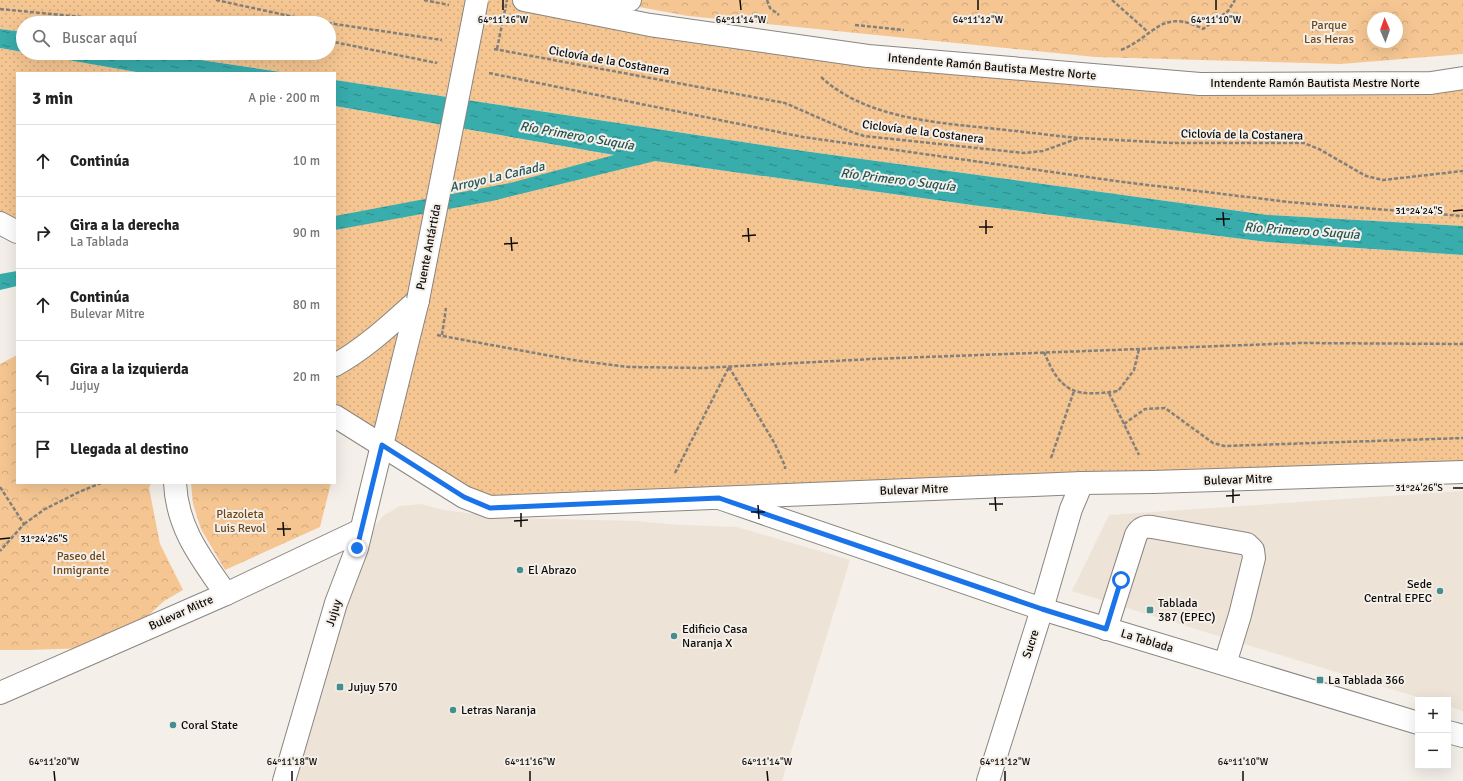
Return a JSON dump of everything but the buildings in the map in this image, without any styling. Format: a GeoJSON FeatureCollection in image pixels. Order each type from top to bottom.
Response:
{"type":"FeatureCollection","features":[{"type":"Feature","properties":{"kind":"main road","name":"Puente Antártida"},"geometry":{"type":"LineString","coordinates":[[382,445],[411,333],[477,0]]}},
{"type":"Feature","properties":{"kind":"main road","name":"Intendente Ramón Bautista Mestre Norte"},"geometry":{"type":"LineString","coordinates":[[524,0],[650,25],[868,56],[1200,84],[1431,83],[1463,78]]}},
{"type":"Feature","properties":{"kind":"main road"},"geometry":{"type":"LineString","coordinates":[[577,11],[630,0]]}},
{"type":"Feature","properties":{"kind":"main road"},"geometry":{"type":"LineString","coordinates":[[0,223],[16,231]]}},
{"type":"Feature","properties":{"kind":"main road"},"geometry":{"type":"LineString","coordinates":[[336,364],[345,360],[373,338],[418,300]]}},
{"type":"Feature","properties":{"kind":"main road","name":"Bulevar Mitre"},"geometry":{"type":"LineString","coordinates":[[336,417],[464,497],[490,508],[1082,483],[1463,472]]}},
{"type":"Feature","properties":{"kind":"main road","name":"Jujuy"},"geometry":{"type":"LineString","coordinates":[[284,781],[336,603],[357,548],[382,445]]}},
{"type":"Feature","properties":{"kind":"main road","name":"Sucre"},"geometry":{"type":"LineString","coordinates":[[988,781],[1042,609],[1071,509],[1082,483]]}},
{"type":"Feature","properties":{"kind":"main road"},"geometry":{"type":"LineString","coordinates":[[175,484],[178,509],[188,534],[200,556],[226,594]]}},
{"type":"Feature","properties":{"kind":"main road","name":"La Tablada"},"geometry":{"type":"LineString","coordinates":[[719,498],[1042,609],[1415,721]]}},
{"type":"Feature","properties":{"kind":"main road"},"geometry":{"type":"LineString","coordinates":[[1106,629],[1136,535],[1141,528],[1152,527],[1247,544],[1253,550],[1254,558],[1240,615],[1225,664]]}},
{"type":"Feature","properties":{"kind":"main road","name":"Bulevar Mitre"},"geometry":{"type":"LineString","coordinates":[[0,693],[226,594],[361,530]]}},
{"type":"Feature","properties":{"kind":"main road"},"geometry":{"type":"LineString","coordinates":[[1451,733],[1463,736]]}},
{"type":"Feature","properties":{"kind":"path"},"geometry":{"type":"LineString","coordinates":[[216,0],[290,16]]}},
{"type":"Feature","properties":{"kind":"path"},"geometry":{"type":"LineString","coordinates":[[767,0],[770,8],[782,18]]}},
{"type":"Feature","properties":{"kind":"path"},"geometry":{"type":"LineString","coordinates":[[1112,0],[1148,32]]}},
{"type":"Feature","properties":{"kind":"path"},"geometry":{"type":"LineString","coordinates":[[1116,51],[1122,50],[1136,42],[1162,23],[1191,23],[1203,29],[1228,11],[1234,0]]}},
{"type":"Feature","properties":{"kind":"path"},"geometry":{"type":"LineString","coordinates":[[0,9],[72,16]]}},
{"type":"Feature","properties":{"kind":"path"},"geometry":{"type":"LineString","coordinates":[[336,24],[446,40]]}},
{"type":"Feature","properties":{"kind":"path"},"geometry":{"type":"LineString","coordinates":[[852,25],[906,30]]}},
{"type":"Feature","properties":{"kind":"path"},"geometry":{"type":"LineString","coordinates":[[336,42],[438,63]]}},
{"type":"Feature","properties":{"kind":"path","name":"Ciclovía de la Costanera"},"geometry":{"type":"LineString","coordinates":[[490,48],[785,103],[864,136],[1024,153],[1043,151],[1079,138],[1172,142],[1304,143],[1319,149],[1366,176],[1383,180],[1463,171]]}},
{"type":"Feature","properties":{"kind":"path"},"geometry":{"type":"LineString","coordinates":[[484,72],[803,137],[1108,180],[1289,202],[1463,216]]}},
{"type":"Feature","properties":{"kind":"path"},"geometry":{"type":"LineString","coordinates":[[818,74],[832,87],[852,99],[880,111],[944,124],[1079,138]]}},
{"type":"Feature","properties":{"kind":"path"},"geometry":{"type":"LineString","coordinates":[[442,335],[446,305]]}},
{"type":"Feature","properties":{"kind":"path"},"geometry":{"type":"LineString","coordinates":[[411,333],[442,335],[573,360],[629,368],[702,368],[1300,342],[1463,344]]}},
{"type":"Feature","properties":{"kind":"path"},"geometry":{"type":"LineString","coordinates":[[1044,352],[1051,369],[1064,385],[1079,393],[1098,394],[1118,391],[1134,370],[1139,349]]}},
{"type":"Feature","properties":{"kind":"path"},"geometry":{"type":"LineString","coordinates":[[687,449],[729,366]]}},
{"type":"Feature","properties":{"kind":"path"},"geometry":{"type":"LineString","coordinates":[[729,366],[775,444],[785,466]]}},
{"type":"Feature","properties":{"kind":"path"},"geometry":{"type":"LineString","coordinates":[[1052,454],[1074,391]]}},
{"type":"Feature","properties":{"kind":"path"},"geometry":{"type":"LineString","coordinates":[[1109,393],[1138,452]]}},
{"type":"Feature","properties":{"kind":"path"},"geometry":{"type":"LineString","coordinates":[[1124,424],[1145,409],[1165,408],[1213,443],[1224,446],[1463,438]]}},
{"type":"Feature","properties":{"kind":"path"},"geometry":{"type":"LineString","coordinates":[[0,551],[24,524],[45,509],[99,484]]}},
{"type":"Feature","properties":{"kind":"path"},"geometry":{"type":"LineString","coordinates":[[0,487],[24,524]]}},
{"type":"Feature","properties":{"kind":"shaded area"},"geometry":{"type":"Polygon","coordinates":[[[1463,491],[1463,711],[1451,707],[1451,697],[1417,697],[1072,591],[1109,515],[1463,491]]]}},
{"type":"Feature","properties":{"kind":"shaded area"},"geometry":{"type":"Polygon","coordinates":[[[421,504],[443,510],[507,518],[635,521],[680,525],[737,527],[850,560],[782,781],[284,781],[357,548],[383,516],[400,506],[421,504]]]}},
{"type":"Feature","properties":{"kind":"green space"},"geometry":{"type":"Polygon","coordinates":[[[0,0],[524,0],[1108,76],[1463,78],[1463,226],[1268,215],[782,148],[336,80],[336,72],[280,72],[201,60],[336,60],[336,16],[16,16],[16,31],[0,29],[0,0]]]}},
{"type":"Feature","properties":{"kind":"green space","name":"Parque Las Heras"},"geometry":{"type":"Polygon","coordinates":[[[601,0],[1463,0],[1463,54],[1341,64],[1095,57],[688,16],[601,0]]]}},
{"type":"Feature","properties":{"kind":"green space"},"geometry":{"type":"Polygon","coordinates":[[[0,48],[16,51],[16,60],[68,60],[136,72],[16,72],[16,231],[0,223],[0,48]]]}},
{"type":"Feature","properties":{"kind":"green space"},"geometry":{"type":"Polygon","coordinates":[[[336,106],[613,155],[972,205],[1267,242],[1463,255],[1463,472],[490,507],[336,417],[336,106]]]}},
{"type":"Feature","properties":{"kind":"green space","name":"Paseo del Inmigrante"},"geometry":{"type":"Polygon","coordinates":[[[16,356],[16,484],[151,484],[149,488],[160,544],[183,590],[164,601],[138,625],[88,648],[0,650],[0,364],[16,356]]]}},
{"type":"Feature","properties":{"kind":"green space","name":"Plazoleta Luis Revol"},"geometry":{"type":"Polygon","coordinates":[[[191,484],[331,484],[320,527],[225,570],[201,529],[193,504],[191,484]]]}},
{"type":"Feature","properties":{"kind":"water"},"geometry":{"type":"Polygon","coordinates":[[[0,29],[16,31],[16,51],[0,48],[0,29]]]}},
{"type":"Feature","properties":{"kind":"water"},"geometry":{"type":"Polygon","coordinates":[[[68,60],[201,60],[280,72],[136,72],[68,60]]]}},
{"type":"Feature","properties":{"kind":"water","name":"Río Primero o Suquía"},"geometry":{"type":"Polygon","coordinates":[[[336,80],[782,148],[1268,215],[1463,226],[1463,255],[1267,242],[972,205],[655,161],[492,201],[336,230],[336,216],[510,183],[614,155],[336,106],[336,80]]]}},
{"type":"Feature","properties":{"kind":"water"},"geometry":{"type":"Polygon","coordinates":[[[16,271],[16,286],[0,290],[0,274],[16,271]]]}},
{"type":"Feature","properties":{"kind":"place","name":"El Abrazo"},"geometry":{"type":"Point","coordinates":[520,570]}},
{"type":"Feature","properties":{"kind":"place","name":"Sede Central EPEC"},"geometry":{"type":"Point","coordinates":[1440,591]}},
{"type":"Feature","properties":{"kind":"place","name":"Tablada 387 (EPEC)"},"geometry":{"type":"Point","coordinates":[1150,610]}},
{"type":"Feature","properties":{"kind":"place","name":"Edificio Casa Naranja X"},"geometry":{"type":"Point","coordinates":[674,636]}},
{"type":"Feature","properties":{"kind":"place","name":"La Tablada 366"},"geometry":{"type":"Point","coordinates":[1320,680]}},
{"type":"Feature","properties":{"kind":"place","name":"Jujuy 570"},"geometry":{"type":"Point","coordinates":[340,687]}},
{"type":"Feature","properties":{"kind":"place","name":"Letras Naranja"},"geometry":{"type":"Point","coordinates":[453,710]}},
{"type":"Feature","properties":{"kind":"place","name":"Coral State"},"geometry":{"type":"Point","coordinates":[173,725]}},
{"type":"Feature","properties":{"kind":"route"},"geometry":{"type":"LineString","coordinates":[[357,548],[382,445],[464,497],[490,508],[719,498],[1042,609],[1106,629],[1121,580]]}},
{"type":"Feature","properties":{"kind":"water label","name":"Arroyo La Cañada"},"geometry":{"type":"Point","coordinates":[497,177]}}]}
